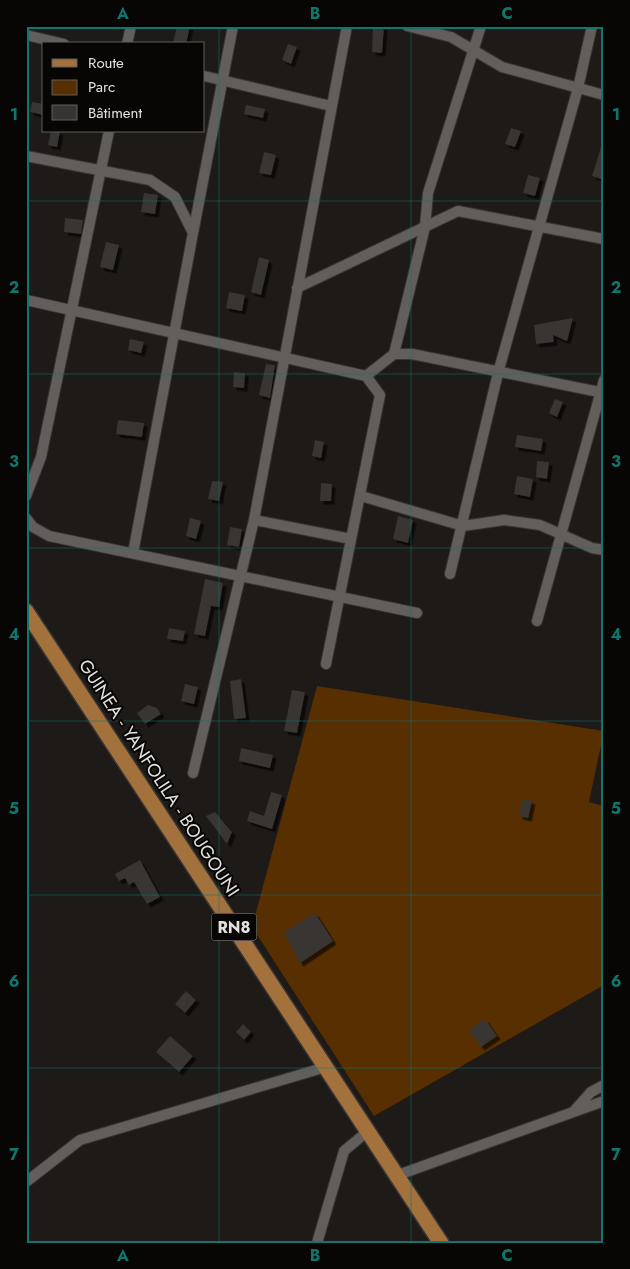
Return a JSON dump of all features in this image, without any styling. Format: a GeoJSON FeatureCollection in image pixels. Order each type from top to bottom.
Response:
{"type":"FeatureCollection","features":[{"type":"Feature","properties":{"kind":"main road","name":"GUINEA - YANFOLILA - BOUGOUNI"},"geometry":{"type":"LineString","coordinates":[[26,611],[442,1243]]}},
{"type":"Feature","properties":{"kind":"street"},"geometry":{"type":"LineString","coordinates":[[127,42],[131,26]]}},
{"type":"Feature","properties":{"kind":"street"},"geometry":{"type":"LineString","coordinates":[[132,553],[233,26]]}},
{"type":"Feature","properties":{"kind":"street"},"geometry":{"type":"LineString","coordinates":[[194,773],[254,520],[347,26]]}},
{"type":"Feature","properties":{"kind":"street"},"geometry":{"type":"LineString","coordinates":[[407,26],[451,37],[502,67],[604,95]]}},
{"type":"Feature","properties":{"kind":"street"},"geometry":{"type":"LineString","coordinates":[[366,376],[394,354],[425,227],[428,193],[474,51],[480,26]]}},
{"type":"Feature","properties":{"kind":"street"},"geometry":{"type":"LineString","coordinates":[[450,574],[463,526],[498,372],[578,88],[592,26]]}},
{"type":"Feature","properties":{"kind":"street"},"geometry":{"type":"LineString","coordinates":[[26,35],[56,42]]}},
{"type":"Feature","properties":{"kind":"street"},"geometry":{"type":"LineString","coordinates":[[205,76],[331,106]]}},
{"type":"Feature","properties":{"kind":"street"},"geometry":{"type":"LineString","coordinates":[[26,496],[41,457],[109,132]]}},
{"type":"Feature","properties":{"kind":"street"},"geometry":{"type":"LineString","coordinates":[[26,156],[150,180],[175,197],[193,233]]}},
{"type":"Feature","properties":{"kind":"street"},"geometry":{"type":"LineString","coordinates":[[297,288],[458,211],[604,239]]}},
{"type":"Feature","properties":{"kind":"street"},"geometry":{"type":"LineString","coordinates":[[26,300],[366,376],[380,395],[326,664]]}},
{"type":"Feature","properties":{"kind":"street"},"geometry":{"type":"LineString","coordinates":[[394,354],[412,354],[602,393]]}},
{"type":"Feature","properties":{"kind":"street"},"geometry":{"type":"LineString","coordinates":[[537,621],[602,393],[604,380]]}},
{"type":"Feature","properties":{"kind":"street"},"geometry":{"type":"LineString","coordinates":[[361,496],[463,526],[504,520],[540,525],[592,548],[604,550]]}},
{"type":"Feature","properties":{"kind":"street"},"geometry":{"type":"LineString","coordinates":[[26,518],[33,527],[49,536],[417,613]]}},
{"type":"Feature","properties":{"kind":"street"},"geometry":{"type":"LineString","coordinates":[[254,520],[351,538]]}},
{"type":"Feature","properties":{"kind":"street"},"geometry":{"type":"LineString","coordinates":[[26,1182],[80,1140],[326,1067]]}},
{"type":"Feature","properties":{"kind":"street"},"geometry":{"type":"LineString","coordinates":[[573,1112],[591,1092],[604,1085]]}},
{"type":"Feature","properties":{"kind":"street"},"geometry":{"type":"LineString","coordinates":[[398,1175],[604,1101]]}},
{"type":"Feature","properties":{"kind":"street"},"geometry":{"type":"LineString","coordinates":[[317,1243],[344,1151],[368,1130]]}},
{"type":"Feature","properties":{"kind":"green space"},"geometry":{"type":"Polygon","coordinates":[[[317,686],[604,731],[589,802],[604,806],[604,985],[374,1116],[252,927],[317,686]]]}},
{"type":"Feature","properties":{"kind":"building"},"geometry":{"type":"Polygon","coordinates":[[[177,26],[190,26],[186,42],[173,42],[177,26]]]}},
{"type":"Feature","properties":{"kind":"building"},"geometry":{"type":"Polygon","coordinates":[[[373,26],[384,26],[382,53],[372,52],[373,26]]]}},
{"type":"Feature","properties":{"kind":"building"},"geometry":{"type":"Polygon","coordinates":[[[288,44],[297,47],[291,64],[282,60],[288,44]]]}},
{"type":"Feature","properties":{"kind":"building"},"geometry":{"type":"Polygon","coordinates":[[[32,102],[42,104],[42,115],[30,112],[32,102]]]}},
{"type":"Feature","properties":{"kind":"building"},"geometry":{"type":"Polygon","coordinates":[[[246,105],[265,109],[263,118],[244,114],[246,105]]]}},
{"type":"Feature","properties":{"kind":"building"},"geometry":{"type":"Polygon","coordinates":[[[511,128],[521,131],[515,147],[505,144],[511,128]]]}},
{"type":"Feature","properties":{"kind":"building"},"geometry":{"type":"Polygon","coordinates":[[[51,132],[60,132],[57,147],[48,145],[51,132]]]}},
{"type":"Feature","properties":{"kind":"building"},"geometry":{"type":"Polygon","coordinates":[[[602,144],[604,144],[604,180],[592,176],[602,144]]]}},
{"type":"Feature","properties":{"kind":"building"},"geometry":{"type":"Polygon","coordinates":[[[264,152],[276,155],[271,175],[259,173],[264,152]]]}},
{"type":"Feature","properties":{"kind":"building"},"geometry":{"type":"Polygon","coordinates":[[[528,175],[540,178],[535,196],[523,193],[528,175]]]}},
{"type":"Feature","properties":{"kind":"building"},"geometry":{"type":"Polygon","coordinates":[[[144,193],[158,195],[155,214],[141,212],[144,193]]]}},
{"type":"Feature","properties":{"kind":"building"},"geometry":{"type":"Polygon","coordinates":[[[65,218],[83,220],[81,234],[64,232],[65,218]]]}},
{"type":"Feature","properties":{"kind":"building"},"geometry":{"type":"Polygon","coordinates":[[[106,242],[119,245],[113,270],[100,267],[106,242]]]}},
{"type":"Feature","properties":{"kind":"building"},"geometry":{"type":"Polygon","coordinates":[[[259,257],[269,260],[261,295],[251,292],[259,257]]]}},
{"type":"Feature","properties":{"kind":"building"},"geometry":{"type":"Polygon","coordinates":[[[229,292],[245,295],[242,311],[226,308],[229,292]]]}},
{"type":"Feature","properties":{"kind":"building"},"geometry":{"type":"Polygon","coordinates":[[[573,318],[567,341],[553,335],[554,342],[536,344],[534,325],[573,318]]]}},
{"type":"Feature","properties":{"kind":"building"},"geometry":{"type":"Polygon","coordinates":[[[130,339],[144,342],[141,353],[128,350],[130,339]]]}},
{"type":"Feature","properties":{"kind":"building"},"geometry":{"type":"Polygon","coordinates":[[[266,364],[275,365],[270,398],[259,395],[266,364]]]}},
{"type":"Feature","properties":{"kind":"building"},"geometry":{"type":"Polygon","coordinates":[[[234,372],[245,373],[244,388],[233,387],[234,372]]]}},
{"type":"Feature","properties":{"kind":"building"},"geometry":{"type":"Polygon","coordinates":[[[555,399],[563,402],[557,417],[549,413],[555,399]]]}},
{"type":"Feature","properties":{"kind":"building"},"geometry":{"type":"Polygon","coordinates":[[[118,420],[144,423],[142,437],[116,434],[118,420]]]}},
{"type":"Feature","properties":{"kind":"building"},"geometry":{"type":"Polygon","coordinates":[[[517,435],[543,439],[541,451],[515,447],[517,435]]]}},
{"type":"Feature","properties":{"kind":"building"},"geometry":{"type":"Polygon","coordinates":[[[315,440],[324,442],[321,458],[312,456],[315,440]]]}},
{"type":"Feature","properties":{"kind":"building"},"geometry":{"type":"Polygon","coordinates":[[[537,461],[549,462],[547,479],[536,477],[537,461]]]}},
{"type":"Feature","properties":{"kind":"building"},"geometry":{"type":"Polygon","coordinates":[[[517,476],[533,479],[530,497],[514,494],[517,476]]]}},
{"type":"Feature","properties":{"kind":"building"},"geometry":{"type":"Polygon","coordinates":[[[212,481],[223,482],[219,501],[208,499],[212,481]]]}},
{"type":"Feature","properties":{"kind":"building"},"geometry":{"type":"Polygon","coordinates":[[[321,483],[332,484],[331,501],[320,501],[321,483]]]}},
{"type":"Feature","properties":{"kind":"building"},"geometry":{"type":"Polygon","coordinates":[[[398,516],[413,520],[408,543],[393,539],[398,516]]]}},
{"type":"Feature","properties":{"kind":"building"},"geometry":{"type":"Polygon","coordinates":[[[190,518],[201,521],[196,539],[186,536],[190,518]]]}},
{"type":"Feature","properties":{"kind":"building"},"geometry":{"type":"Polygon","coordinates":[[[230,527],[242,529],[239,547],[227,545],[230,527]]]}},
{"type":"Feature","properties":{"kind":"building"},"geometry":{"type":"Polygon","coordinates":[[[205,579],[223,583],[219,607],[211,606],[205,636],[194,634],[205,579]]]}},
{"type":"Feature","properties":{"kind":"building"},"geometry":{"type":"Polygon","coordinates":[[[169,628],[185,631],[183,641],[167,639],[169,628]]]}},
{"type":"Feature","properties":{"kind":"building"},"geometry":{"type":"Polygon","coordinates":[[[241,679],[246,718],[234,719],[230,681],[241,679]]]}},
{"type":"Feature","properties":{"kind":"building"},"geometry":{"type":"Polygon","coordinates":[[[185,684],[198,687],[194,704],[181,701],[185,684]]]}},
{"type":"Feature","properties":{"kind":"building"},"geometry":{"type":"Polygon","coordinates":[[[292,690],[305,692],[297,733],[284,731],[292,690]]]}},
{"type":"Feature","properties":{"kind":"building"},"geometry":{"type":"Polygon","coordinates":[[[148,705],[157,708],[161,714],[145,724],[137,713],[148,705]]]}},
{"type":"Feature","properties":{"kind":"building"},"geometry":{"type":"Polygon","coordinates":[[[241,748],[273,755],[270,768],[239,761],[241,748]]]}},
{"type":"Feature","properties":{"kind":"building"},"geometry":{"type":"Polygon","coordinates":[[[271,792],[282,795],[272,829],[247,821],[250,811],[264,816],[271,792]]]}},
{"type":"Feature","properties":{"kind":"building"},"geometry":{"type":"Polygon","coordinates":[[[523,799],[532,801],[528,818],[519,816],[523,799]]]}},
{"type":"Feature","properties":{"kind":"building"},"geometry":{"type":"Polygon","coordinates":[[[215,812],[232,832],[227,844],[206,816],[215,812]]]}},
{"type":"Feature","properties":{"kind":"building"},"geometry":{"type":"Polygon","coordinates":[[[140,860],[160,897],[147,904],[134,882],[129,885],[125,878],[119,881],[115,874],[140,860]]]}},
{"type":"Feature","properties":{"kind":"building"},"geometry":{"type":"Polygon","coordinates":[[[315,913],[333,941],[300,963],[284,932],[315,913]]]}},
{"type":"Feature","properties":{"kind":"building"},"geometry":{"type":"Polygon","coordinates":[[[186,991],[196,1000],[185,1013],[175,1004],[186,991]]]}},
{"type":"Feature","properties":{"kind":"building"},"geometry":{"type":"Polygon","coordinates":[[[485,1019],[497,1036],[481,1047],[469,1030],[485,1019]]]}},
{"type":"Feature","properties":{"kind":"building"},"geometry":{"type":"Polygon","coordinates":[[[243,1024],[251,1032],[244,1040],[236,1032],[243,1024]]]}},
{"type":"Feature","properties":{"kind":"building"},"geometry":{"type":"Polygon","coordinates":[[[170,1036],[193,1056],[179,1072],[156,1052],[170,1036]]]}}]}
